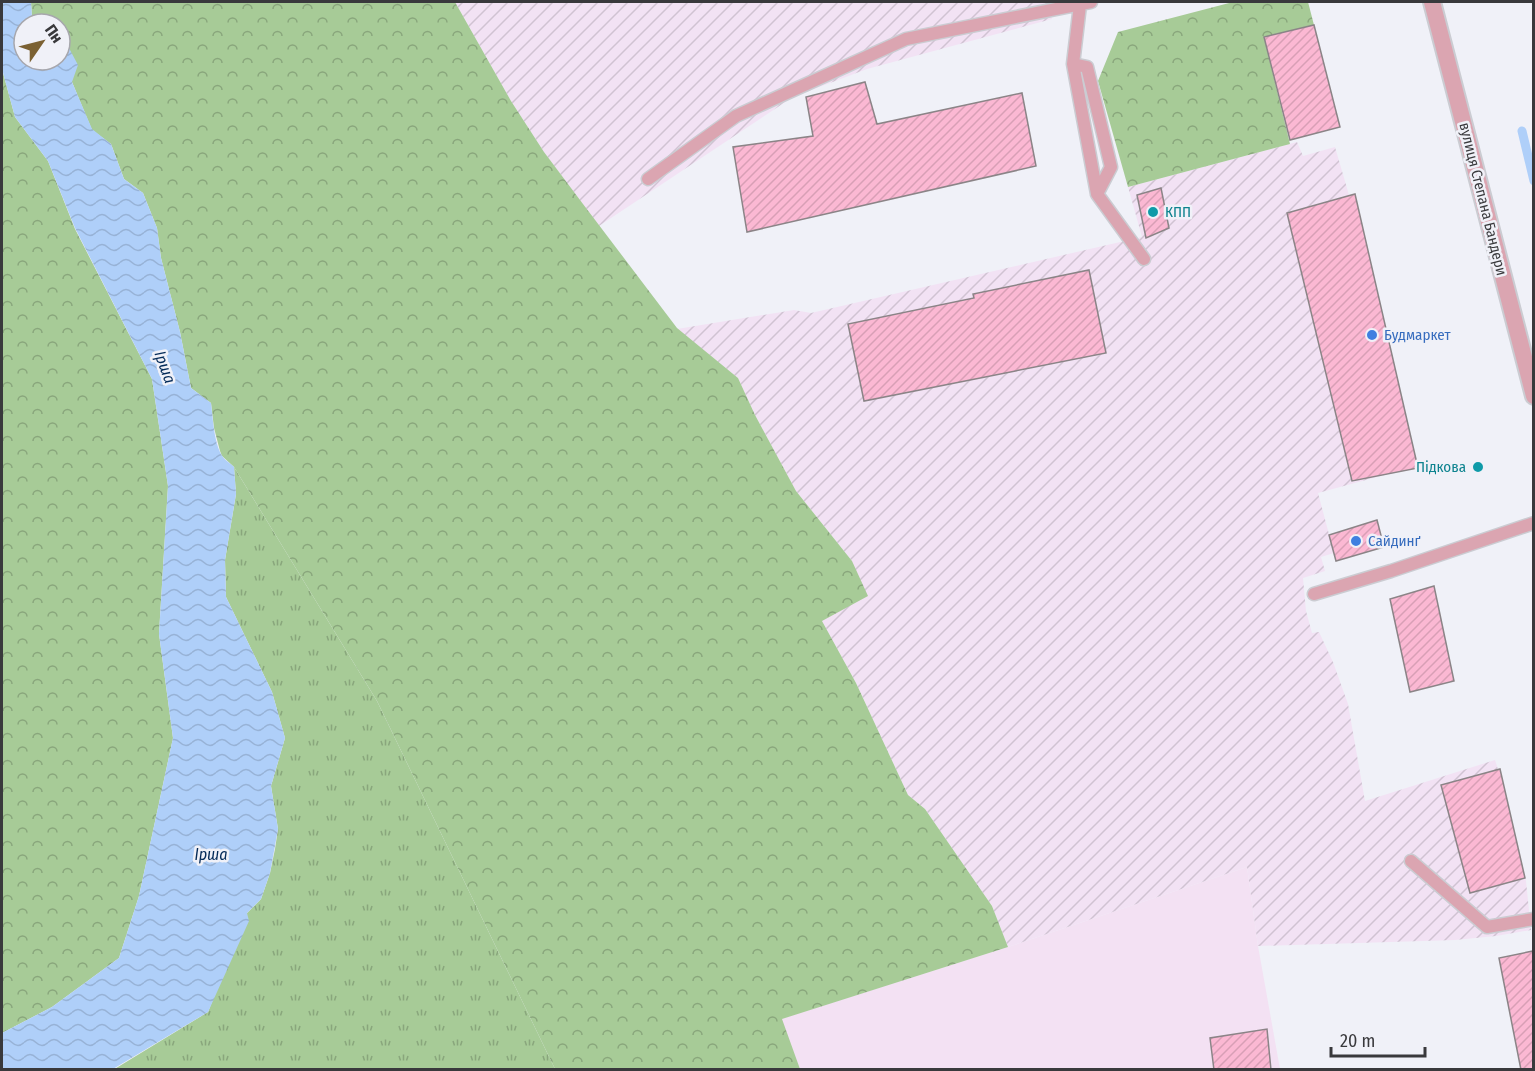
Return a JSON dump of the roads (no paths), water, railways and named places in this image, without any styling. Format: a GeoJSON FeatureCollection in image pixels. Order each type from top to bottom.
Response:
{"type":"FeatureCollection","features":[{"type":"Feature","properties":{"kind":"street","name":"вулиця Степана Бандери"},"geometry":{"type":"LineString","coordinates":[[1432,2],[1533,396]]}},
{"type":"Feature","properties":{"kind":"lane"},"geometry":{"type":"LineString","coordinates":[[648,179],[736,116],[906,39],[1081,3],[1073,64],[1097,194],[1143,259]]}},
{"type":"Feature","properties":{"kind":"lane"},"geometry":{"type":"LineString","coordinates":[[1073,64],[1087,67],[1111,167],[1097,194]]}},
{"type":"Feature","properties":{"kind":"lane"},"geometry":{"type":"LineString","coordinates":[[1314,594],[1391,572],[1533,523]]}},
{"type":"Feature","properties":{"kind":"lane"},"geometry":{"type":"LineString","coordinates":[[1411,861],[1487,927],[1533,918]]}},
{"type":"Feature","properties":{"kind":"water","name":"Ірша"},"geometry":{"type":"Polygon","coordinates":[[[2,2],[31,2],[32,12],[12,12],[12,72],[72,72],[72,54],[78,65],[72,82],[92,129],[111,144],[124,179],[143,193],[157,228],[161,258],[180,332],[191,388],[211,403],[214,431],[220,452],[234,467],[236,494],[225,560],[226,597],[272,692],[285,738],[271,786],[278,829],[270,873],[261,899],[247,913],[249,921],[208,1012],[113,1069],[2,1069],[2,1033],[52,1007],[119,958],[139,896],[173,738],[159,634],[168,486],[152,379],[75,228],[48,161],[15,117],[2,69],[2,2]]]}},
{"type":"Feature","properties":{"kind":"waterway"},"geometry":{"type":"LineString","coordinates":[[1522,131],[1534,181]]}},
{"type":"Feature","properties":{"kind":"place","name":"КПП"},"geometry":{"type":"Point","coordinates":[1153,212]}},
{"type":"Feature","properties":{"kind":"place","name":"Будмаркет"},"geometry":{"type":"Point","coordinates":[1372,335]}},
{"type":"Feature","properties":{"kind":"place","name":"Підкова"},"geometry":{"type":"Point","coordinates":[1478,467]}},
{"type":"Feature","properties":{"kind":"place","name":"Сайдинґ"},"geometry":{"type":"Point","coordinates":[1356,541]}}]}
